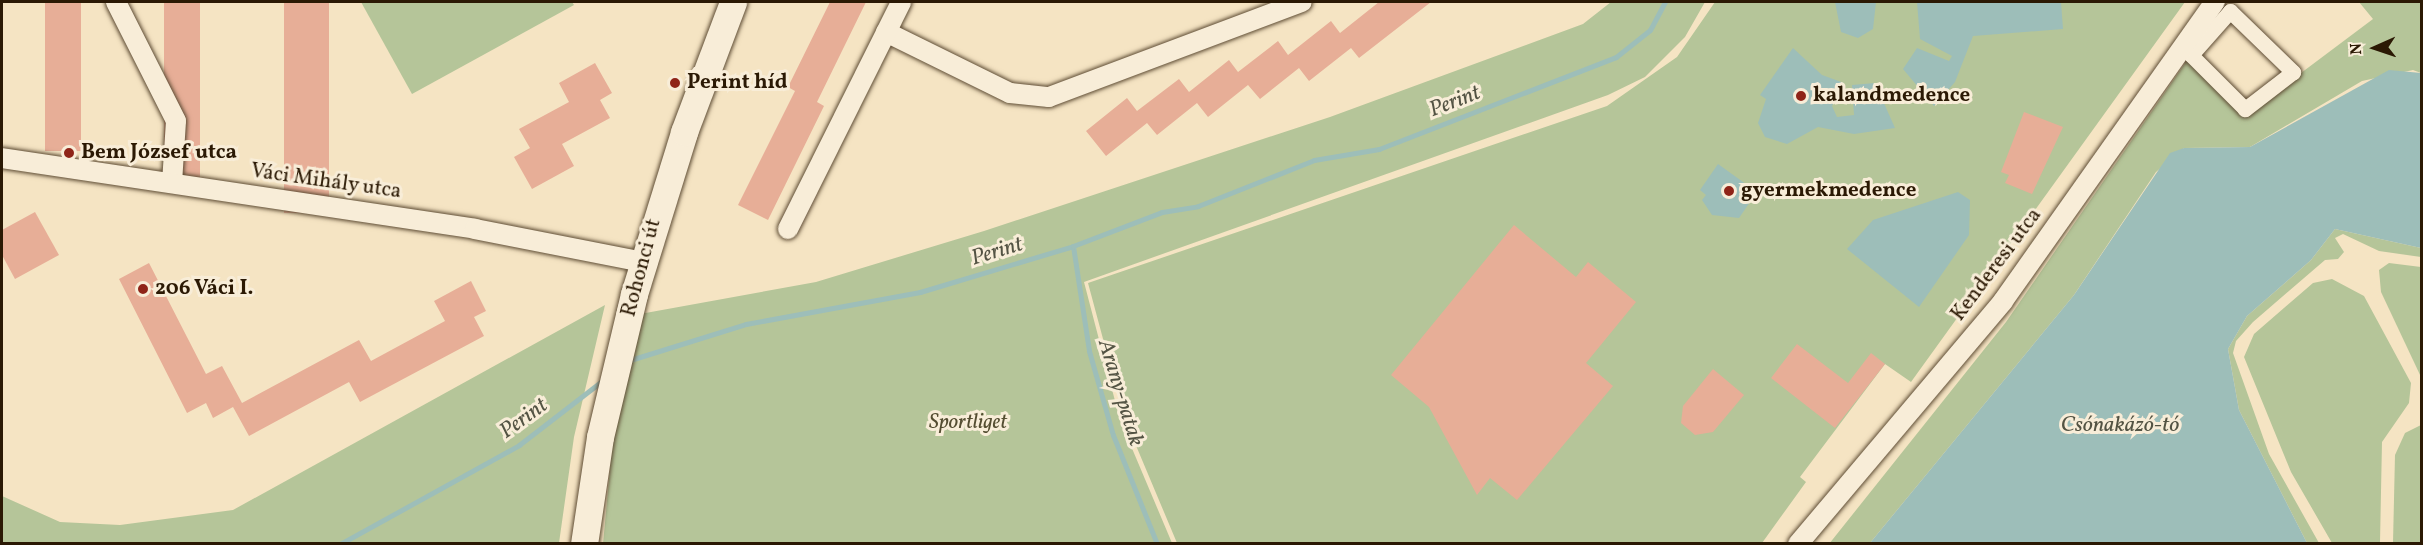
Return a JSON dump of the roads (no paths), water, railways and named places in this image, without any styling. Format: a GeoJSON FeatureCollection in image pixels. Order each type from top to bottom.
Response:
{"type":"FeatureCollection","features":[{"type":"Feature","properties":{"kind":"main road","name":"Rohonci út"},"geometry":{"type":"LineString","coordinates":[[585,543],[600,437],[632,302],[643,262],[733,2]]}},
{"type":"Feature","properties":{"kind":"street"},"geometry":{"type":"LineString","coordinates":[[116,2],[176,121],[172,183]]}},
{"type":"Feature","properties":{"kind":"street"},"geometry":{"type":"LineString","coordinates":[[788,229],[901,2]]}},
{"type":"Feature","properties":{"kind":"street"},"geometry":{"type":"LineString","coordinates":[[886,32],[1029,98],[1049,97],[1302,2]]}},
{"type":"Feature","properties":{"kind":"street","name":"Kenderesi utca"},"geometry":{"type":"LineString","coordinates":[[1798,543],[2003,301],[2216,2]]}},
{"type":"Feature","properties":{"kind":"street"},"geometry":{"type":"LineString","coordinates":[[2230,11],[2293,72],[2245,109],[2191,55],[2230,11]]}},
{"type":"Feature","properties":{"kind":"street","name":"Váci Mihály utca"},"geometry":{"type":"LineString","coordinates":[[2,158],[475,229],[643,262]]}},
{"type":"Feature","properties":{"kind":"water"},"geometry":{"type":"Polygon","coordinates":[[[1835,2],[1876,2],[1873,29],[1858,38],[1841,32],[1835,2]]]}},
{"type":"Feature","properties":{"kind":"water"},"geometry":{"type":"Polygon","coordinates":[[[1917,2],[2061,2],[2063,29],[1973,36],[1955,82],[1934,106],[1903,69],[1917,48],[1949,61],[1952,56],[1920,39],[1917,2]]]}},
{"type":"Feature","properties":{"kind":"water","name":"kalandmedence"},"geometry":{"type":"Polygon","coordinates":[[[1793,48],[1822,75],[1844,83],[1832,106],[1837,117],[1854,115],[1852,85],[1875,83],[1895,128],[1854,134],[1818,127],[1787,144],[1765,137],[1758,123],[1766,99],[1760,95],[1793,48]]]}},
{"type":"Feature","properties":{"kind":"water","name":"Csónakázó-tó"},"geometry":{"type":"Polygon","coordinates":[[[2389,70],[2421,73],[2421,248],[2335,229],[2311,260],[2247,316],[2228,349],[2239,410],[2307,543],[1870,543],[2074,295],[2170,153],[2184,148],[2250,147],[2389,70]]]}},
{"type":"Feature","properties":{"kind":"water","name":"gyermekmedence"},"geometry":{"type":"Polygon","coordinates":[[[1718,164],[1757,192],[1739,218],[1712,215],[1702,200],[1706,195],[1700,190],[1718,164]]]}},
{"type":"Feature","properties":{"kind":"water"},"geometry":{"type":"Polygon","coordinates":[[[1958,192],[1970,200],[1969,235],[1919,307],[1847,249],[1873,220],[1958,192]]]}},
{"type":"Feature","properties":{"kind":"waterway","name":"Perint"},"geometry":{"type":"LineString","coordinates":[[627,361],[746,324],[920,292],[1073,246],[1162,212],[1198,206],[1314,160],[1379,149],[1616,57],[1650,30],[1665,2]]}},
{"type":"Feature","properties":{"kind":"waterway","name":"Arany-patak"},"geometry":{"type":"LineString","coordinates":[[1073,246],[1089,351],[1113,435],[1157,544]]}},
{"type":"Feature","properties":{"kind":"waterway","name":"Perint"},"geometry":{"type":"LineString","coordinates":[[340,544],[519,445],[603,380]]}},
{"type":"Feature","properties":{"kind":"place","name":"Perint híd"},"geometry":{"type":"Point","coordinates":[675,83]}},
{"type":"Feature","properties":{"kind":"place","name":"kalandmedence"},"geometry":{"type":"Point","coordinates":[1801,96]}},
{"type":"Feature","properties":{"kind":"place","name":"Bem József utca"},"geometry":{"type":"Point","coordinates":[69,153]}},
{"type":"Feature","properties":{"kind":"place","name":"gyermekmedence"},"geometry":{"type":"Point","coordinates":[1729,191]}},
{"type":"Feature","properties":{"kind":"place","name":"206 Váci I."},"geometry":{"type":"Point","coordinates":[143,289]}},
{"type":"Feature","properties":{"kind":"park label","name":"Sportliget"},"geometry":{"type":"Point","coordinates":[968,423]}}]}
